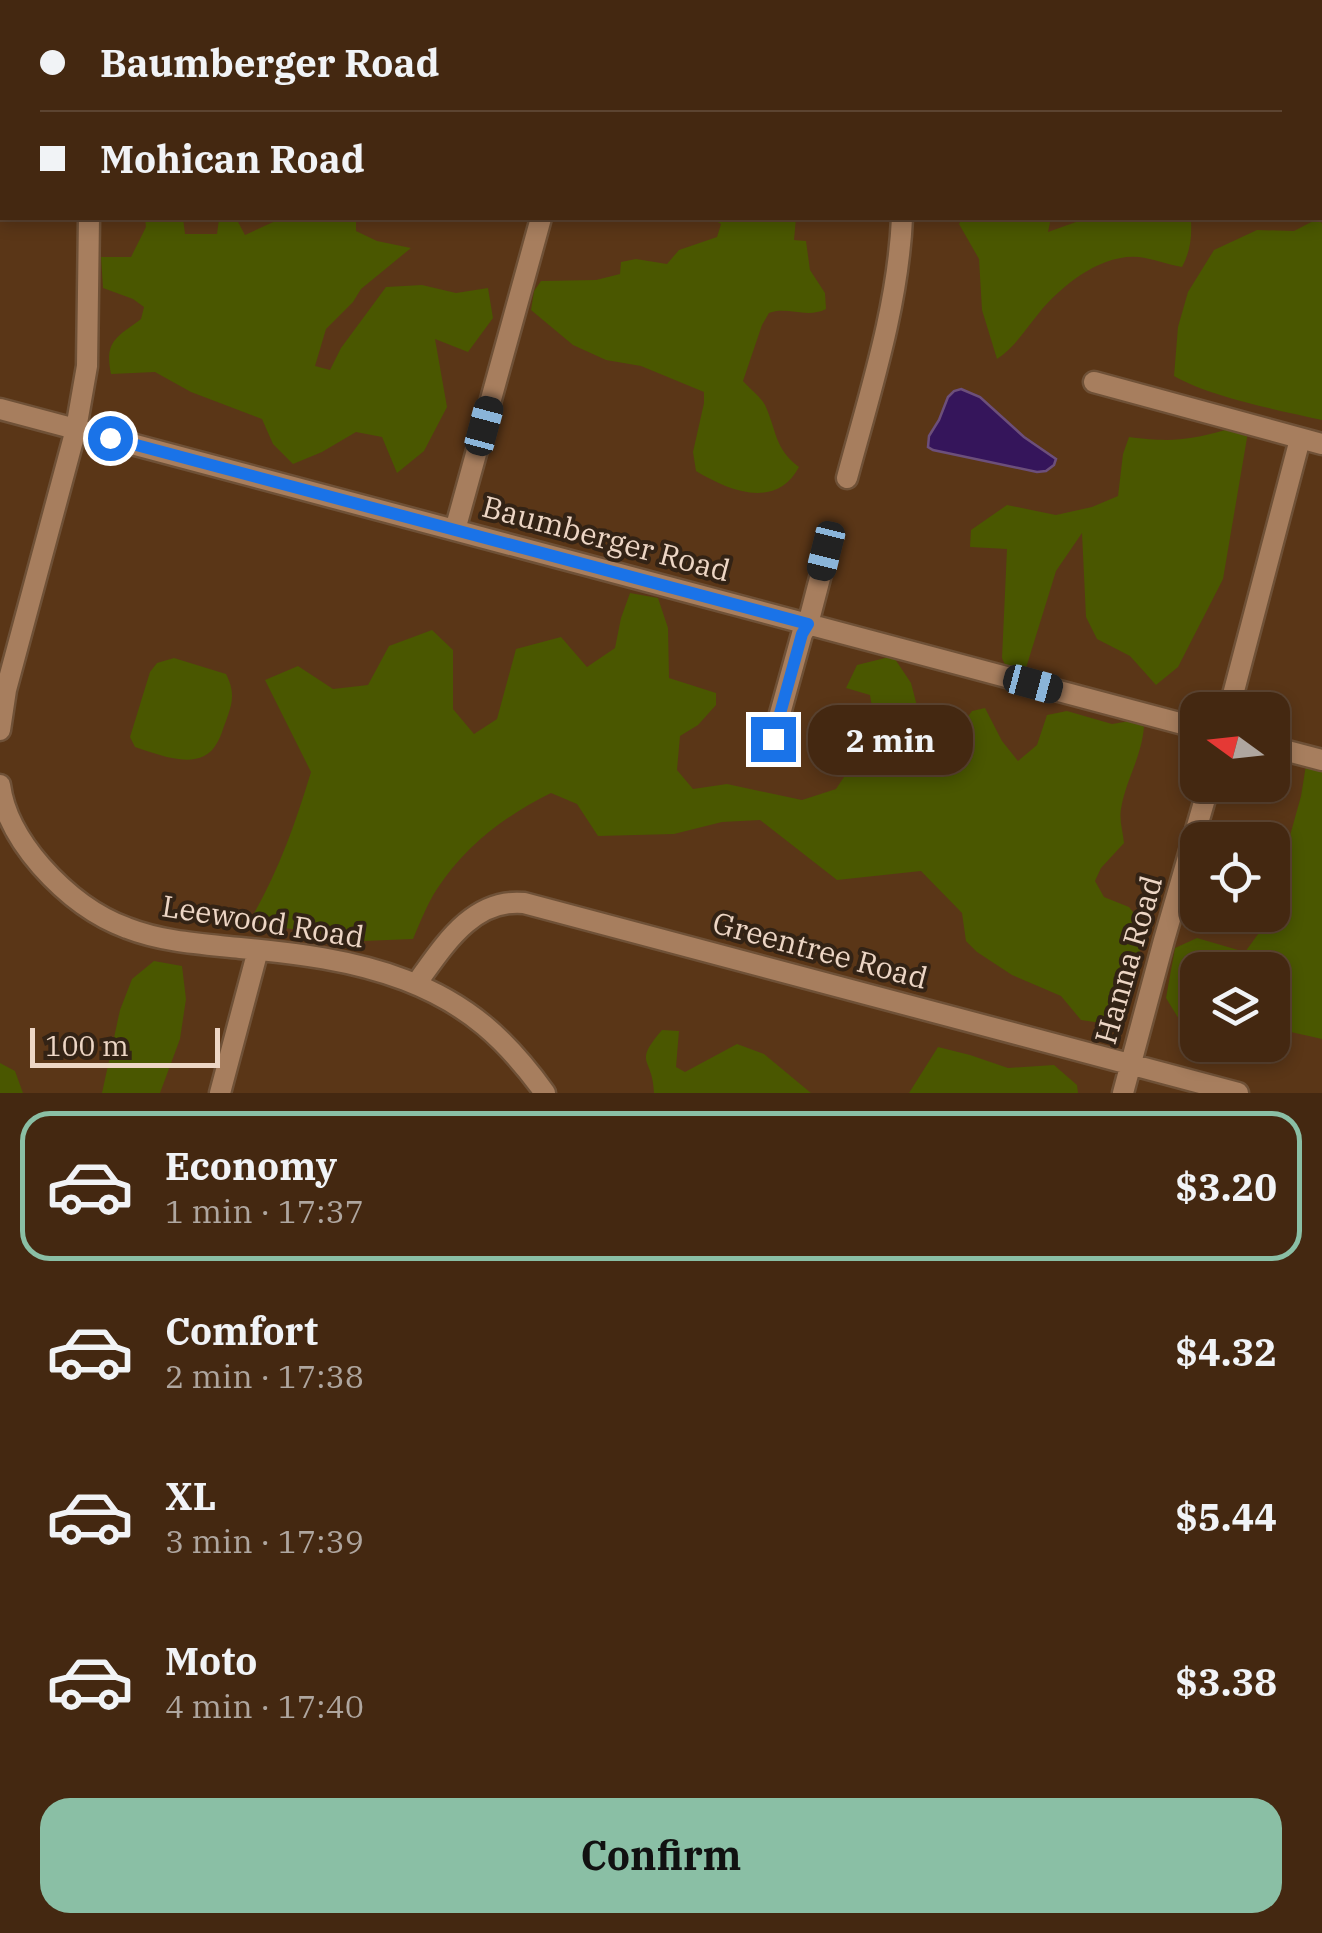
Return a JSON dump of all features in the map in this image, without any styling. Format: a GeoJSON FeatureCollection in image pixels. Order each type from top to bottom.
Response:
{"type":"FeatureCollection","features":[{"type":"Feature","properties":{"kind":"street"},"geometry":{"type":"LineString","coordinates":[[0,730],[6,690],[76,429],[87,366],[89,220]]}},
{"type":"Feature","properties":{"kind":"street"},"geometry":{"type":"LineString","coordinates":[[456,530],[540,220]]}},
{"type":"Feature","properties":{"kind":"street"},"geometry":{"type":"LineString","coordinates":[[847,478],[892,304],[902,220]]}},
{"type":"Feature","properties":{"kind":"street"},"geometry":{"type":"LineString","coordinates":[[1094,382],[1322,444]]}},
{"type":"Feature","properties":{"kind":"street","name":"Baumberger Road"},"geometry":{"type":"LineString","coordinates":[[0,408],[1180,723]]}},
{"type":"Feature","properties":{"kind":"street"},"geometry":{"type":"LineString","coordinates":[[1234,692],[1300,439]]}},
{"type":"Feature","properties":{"kind":"street"},"geometry":{"type":"LineString","coordinates":[[773,739],[826,551]]}},
{"type":"Feature","properties":{"kind":"street"},"geometry":{"type":"LineString","coordinates":[[1290,752],[1322,760]]}},
{"type":"Feature","properties":{"kind":"street","name":"Leewood Road"},"geometry":{"type":"LineString","coordinates":[[0,785],[18,834],[35,859],[96,913],[153,936],[351,965],[416,984],[480,1020],[506,1043],[545,1093]]}},
{"type":"Feature","properties":{"kind":"street","name":"Hanna Road"},"geometry":{"type":"LineString","coordinates":[[1123,1093],[1204,802]]}},
{"type":"Feature","properties":{"kind":"street","name":"Greentree Road"},"geometry":{"type":"LineString","coordinates":[[416,984],[447,942],[472,918],[500,904],[524,903],[1238,1093]]}},
{"type":"Feature","properties":{"kind":"street"},"geometry":{"type":"LineString","coordinates":[[220,1093],[258,950]]}},
{"type":"Feature","properties":{"kind":"green space"},"geometry":{"type":"Polygon","coordinates":[[[145,220],[183,220],[185,234],[217,234],[219,220],[237,220],[245,235],[278,220],[356,220],[356,231],[377,241],[411,248],[361,289],[326,329],[315,366],[330,370],[341,348],[386,287],[422,285],[456,293],[488,288],[493,318],[468,352],[435,339],[447,407],[424,451],[397,473],[382,437],[356,432],[293,464],[273,444],[262,419],[191,392],[155,372],[111,374],[111,347],[141,319],[144,307],[103,288],[101,257],[131,257],[146,227],[145,220]]]}},
{"type":"Feature","properties":{"kind":"green space"},"geometry":{"type":"Polygon","coordinates":[[[715,220],[796,220],[794,240],[806,241],[810,270],[825,293],[826,309],[819,312],[769,313],[743,381],[763,402],[780,446],[799,467],[778,489],[765,492],[737,490],[696,471],[693,452],[704,392],[641,366],[606,360],[573,345],[531,310],[534,291],[541,281],[596,280],[620,274],[621,262],[636,259],[667,264],[679,250],[717,237],[721,224],[715,220]]]}},
{"type":"Feature","properties":{"kind":"green space"},"geometry":{"type":"Polygon","coordinates":[[[961,220],[1051,220],[1048,232],[1078,220],[1190,220],[1191,239],[1182,267],[1130,257],[1086,272],[1049,302],[1015,344],[997,359],[982,310],[979,259],[959,224],[961,220]]]}},
{"type":"Feature","properties":{"kind":"green space"},"geometry":{"type":"Polygon","coordinates":[[[1315,220],[1322,224],[1322,420],[1226,397],[1174,376],[1178,327],[1188,292],[1214,250],[1257,230],[1294,231],[1315,220]]]}},
{"type":"Feature","properties":{"kind":"green space"},"geometry":{"type":"Polygon","coordinates":[[[1225,430],[1248,432],[1223,579],[1178,667],[1156,685],[1130,656],[1097,639],[1086,617],[1082,533],[1056,571],[1026,668],[1006,667],[1002,658],[1007,549],[970,547],[971,530],[1007,505],[1056,515],[1118,496],[1129,437],[1177,440],[1225,430]]]}},
{"type":"Feature","properties":{"kind":"green space"},"geometry":{"type":"Polygon","coordinates":[[[630,593],[658,598],[668,628],[669,678],[716,693],[716,705],[698,725],[680,736],[677,770],[693,789],[727,784],[802,800],[836,789],[850,768],[822,744],[828,733],[850,730],[874,720],[870,695],[846,688],[857,665],[893,656],[911,683],[923,729],[936,746],[957,732],[972,711],[985,708],[1002,741],[1018,761],[1037,745],[1047,715],[1067,711],[1112,724],[1136,720],[1144,727],[1121,809],[1124,843],[1101,868],[1095,881],[1104,897],[1129,907],[1141,922],[1139,973],[1129,1004],[1114,1025],[1081,1020],[1061,996],[1012,975],[977,952],[966,941],[962,913],[921,871],[837,880],[760,820],[722,822],[674,834],[598,836],[577,804],[551,793],[502,822],[474,845],[433,895],[413,939],[363,941],[249,922],[284,849],[311,772],[265,680],[298,666],[333,689],[368,685],[389,646],[432,630],[453,650],[453,709],[474,734],[497,719],[516,649],[561,637],[587,667],[615,648],[630,593]]]}},
{"type":"Feature","properties":{"kind":"green space"},"geometry":{"type":"Polygon","coordinates":[[[174,658],[226,674],[232,692],[220,738],[210,752],[191,760],[135,747],[130,737],[150,672],[157,663],[174,658]]]}},
{"type":"Feature","properties":{"kind":"green space"},"geometry":{"type":"Polygon","coordinates":[[[1306,765],[1322,770],[1322,1039],[1290,1032],[1290,952],[1245,952],[1260,932],[1290,932],[1290,836],[1306,765]]]}},
{"type":"Feature","properties":{"kind":"green space"},"geometry":{"type":"Polygon","coordinates":[[[1197,938],[1245,952],[1180,952],[1180,1021],[1166,998],[1175,948],[1197,938]]]}},
{"type":"Feature","properties":{"kind":"green space"},"geometry":{"type":"Polygon","coordinates":[[[154,961],[182,966],[186,999],[180,1039],[160,1093],[102,1093],[120,1010],[132,979],[154,961]]]}},
{"type":"Feature","properties":{"kind":"green space"},"geometry":{"type":"Polygon","coordinates":[[[662,1030],[679,1031],[676,1067],[685,1072],[737,1044],[764,1054],[811,1093],[654,1093],[646,1056],[662,1030]]]}},
{"type":"Feature","properties":{"kind":"green space"},"geometry":{"type":"Polygon","coordinates":[[[938,1047],[1008,1068],[1054,1065],[1077,1085],[1078,1093],[909,1093],[938,1047]]]}},
{"type":"Feature","properties":{"kind":"green space"},"geometry":{"type":"Polygon","coordinates":[[[0,1063],[15,1071],[23,1093],[0,1093],[0,1063]]]}},
{"type":"Feature","properties":{"kind":"shaded area"},"geometry":{"type":"Polygon","coordinates":[[[961,389],[980,397],[1024,437],[1056,459],[1054,465],[1037,472],[928,447],[929,436],[948,397],[961,389]]]}},
{"type":"Feature","properties":{"kind":"route"},"geometry":{"type":"LineString","coordinates":[[110,438],[808,624],[773,739]]}}]}
